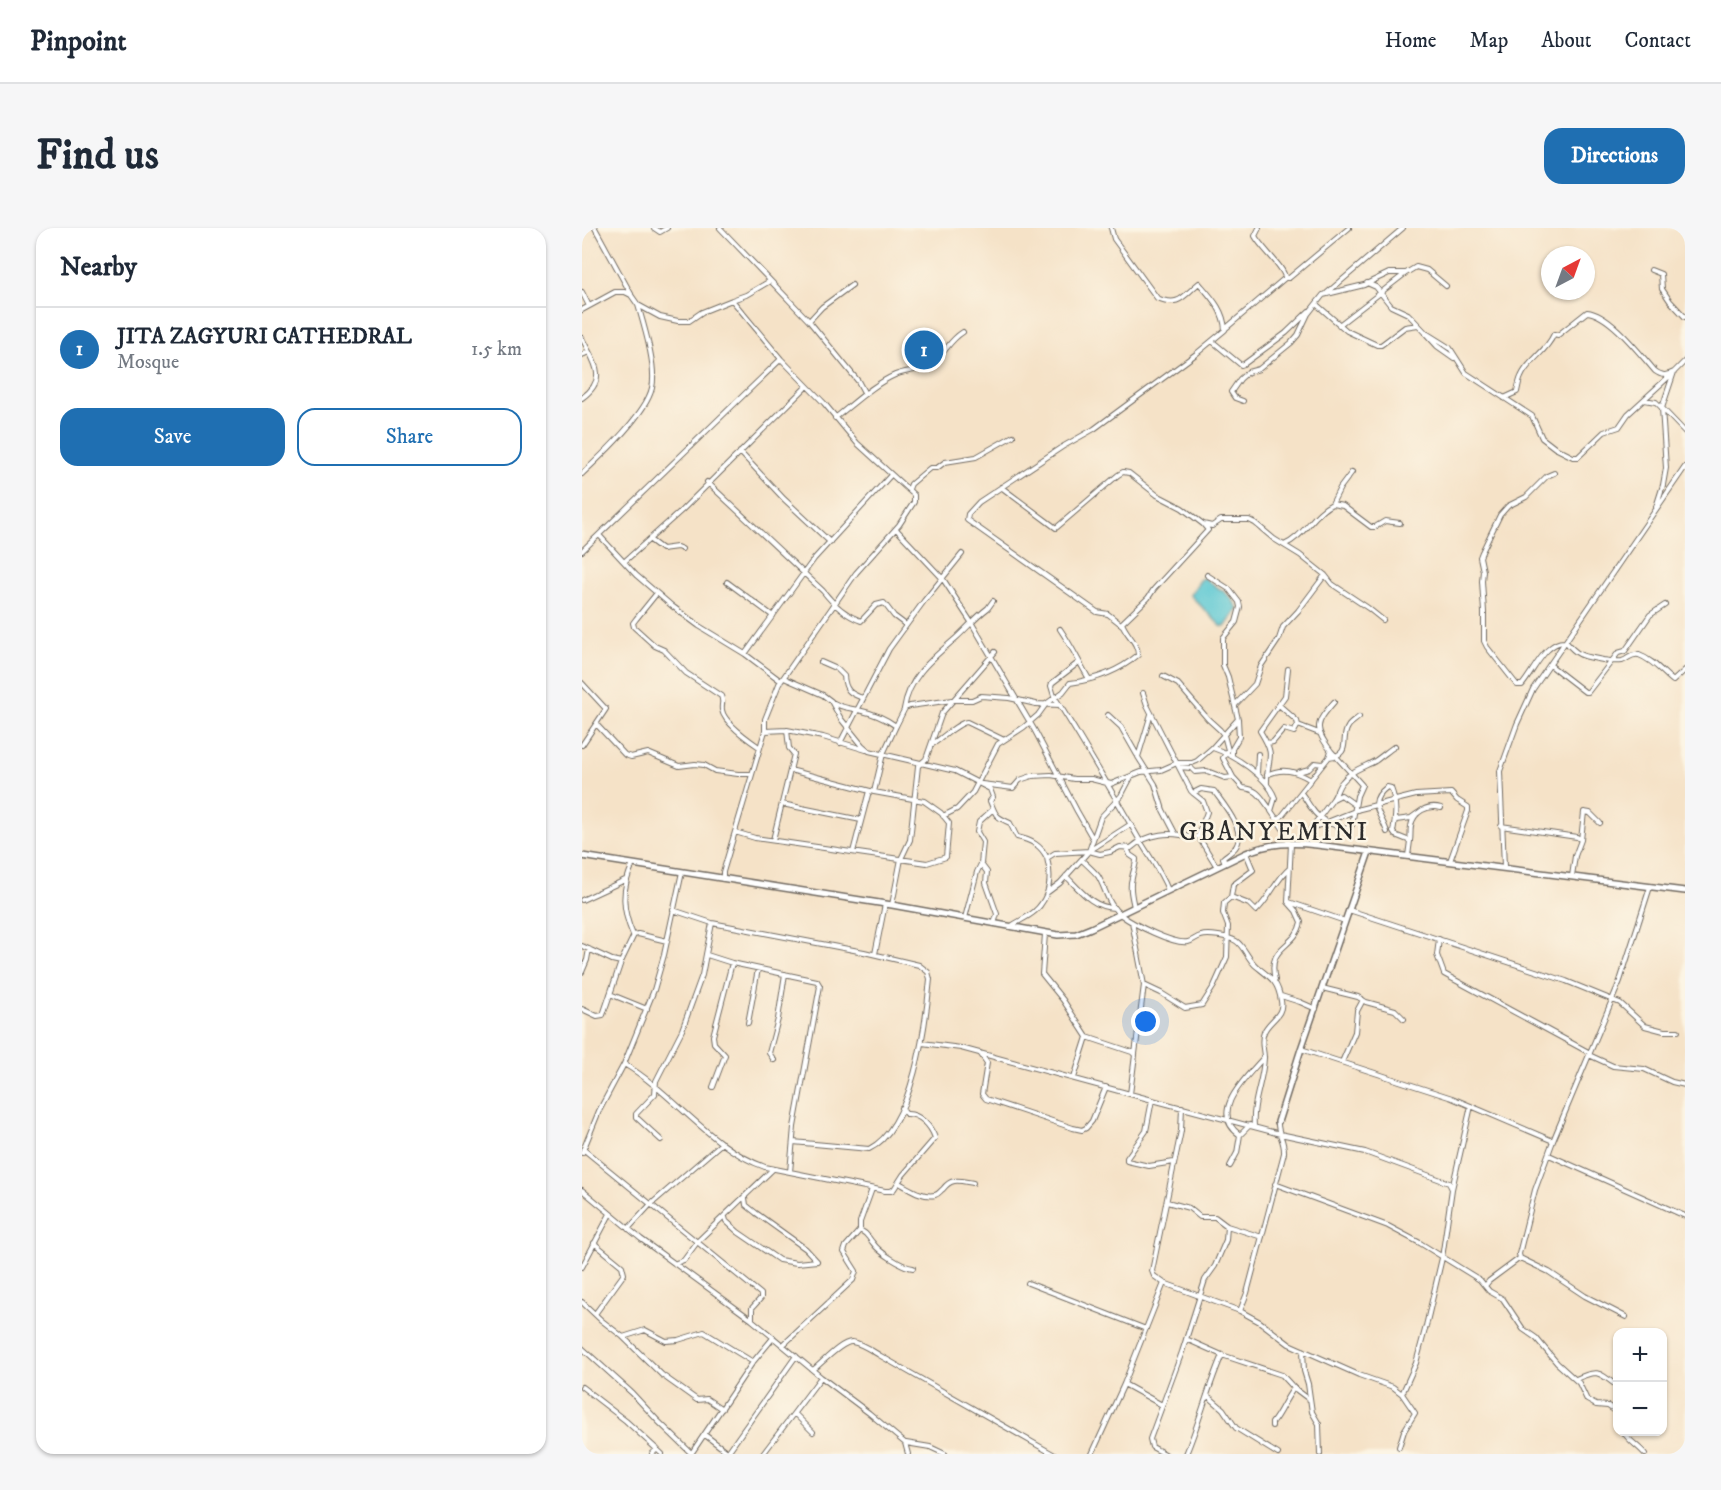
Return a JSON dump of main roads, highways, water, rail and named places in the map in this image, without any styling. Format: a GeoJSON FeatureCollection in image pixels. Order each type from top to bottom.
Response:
{"type":"FeatureCollection","features":[{"type":"Feature","properties":{"kind":"main road"},"geometry":{"type":"LineString","coordinates":[[582,856],[892,905],[1045,934],[1076,934],[1135,908],[1246,853],[1265,845],[1290,843],[1504,867],[1685,891]]}},
{"type":"Feature","properties":{"kind":"main road"},"geometry":{"type":"LineString","coordinates":[[1278,1122],[1369,852]]}},
{"type":"Feature","properties":{"kind":"water"},"geometry":{"type":"Polygon","coordinates":[[[1205,578],[1227,594],[1238,609],[1225,627],[1221,626],[1190,595],[1201,579],[1205,578]]]}},
{"type":"Feature","properties":{"kind":"place","name":"JITA ZAGYURI CATHEDRAL"},"geometry":{"type":"Point","coordinates":[924,350]}},
{"type":"Feature","properties":{"kind":"district","name":"GBANYEMINI"},"geometry":{"type":"Point","coordinates":[1274,831]}}]}
